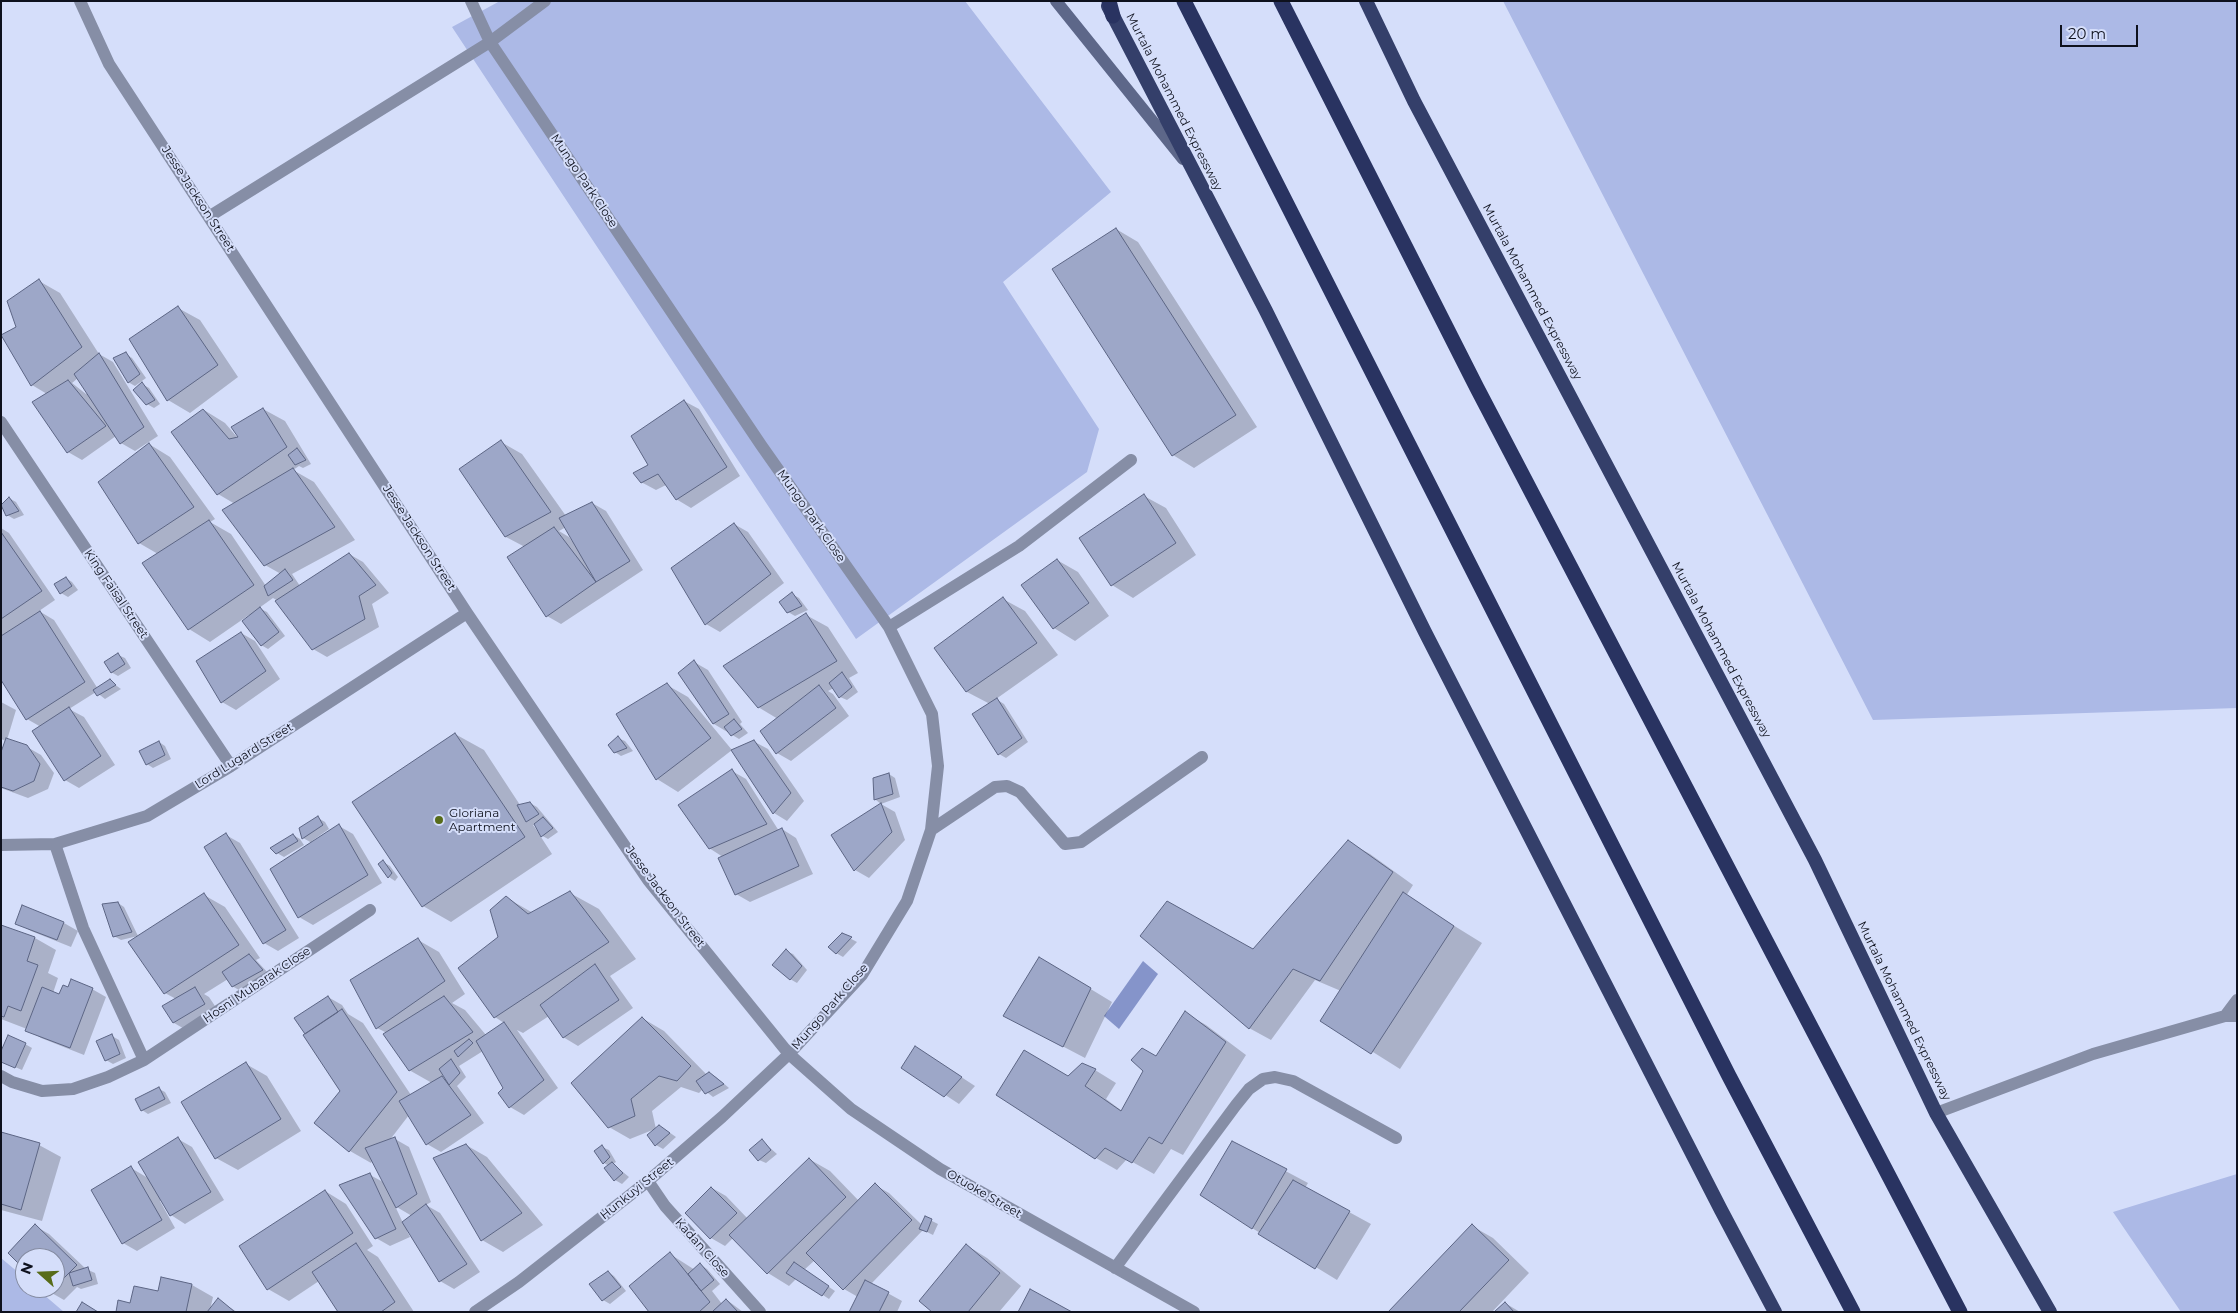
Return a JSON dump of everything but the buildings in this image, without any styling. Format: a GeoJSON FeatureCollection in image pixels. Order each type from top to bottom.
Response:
{"type":"FeatureCollection","features":[{"type":"Feature","properties":{"kind":"highway"},"geometry":{"type":"LineString","coordinates":[[1107,1],[1113,16]]}},
{"type":"Feature","properties":{"kind":"highway"},"geometry":{"type":"LineString","coordinates":[[1184,1],[1729,1076],[1853,1312]]}},
{"type":"Feature","properties":{"kind":"highway"},"geometry":{"type":"LineString","coordinates":[[1280,1],[1477,388],[1960,1312]]}},
{"type":"Feature","properties":{"kind":"highway","name":"Murtala Mohammed Expressway"},"geometry":{"type":"LineString","coordinates":[[1366,1],[1414,101],[1815,860],[1936,1113],[2050,1312]]}},
{"type":"Feature","properties":{"kind":"highway","name":"Murtala Mohammed Expressway"},"geometry":{"type":"LineString","coordinates":[[1113,16],[1190,168],[1266,311],[1434,650],[1775,1312]]}},
{"type":"Feature","properties":{"kind":"main road"},"geometry":{"type":"LineString","coordinates":[[1056,1],[1190,168]]}},
{"type":"Feature","properties":{"kind":"street","name":"Jesse Jackson Street"},"geometry":{"type":"LineString","coordinates":[[80,1],[110,64],[467,614],[648,880],[789,1054]]}},
{"type":"Feature","properties":{"kind":"street","name":"Mungo Park Close"},"geometry":{"type":"LineString","coordinates":[[471,1],[490,42],[762,445],[889,627],[932,714],[938,766],[931,830],[907,901],[862,975],[789,1054]]}},
{"type":"Feature","properties":{"kind":"street"},"geometry":{"type":"LineString","coordinates":[[210,216],[490,42],[545,1]]}},
{"type":"Feature","properties":{"kind":"street","name":"King Faisal Street"},"geometry":{"type":"LineString","coordinates":[[1,422],[231,766]]}},
{"type":"Feature","properties":{"kind":"street"},"geometry":{"type":"LineString","coordinates":[[889,627],[1019,546],[1131,460]]}},
{"type":"Feature","properties":{"kind":"street","name":"Lord Lugard Street"},"geometry":{"type":"LineString","coordinates":[[1,845],[54,844],[147,816],[231,766],[467,614]]}},
{"type":"Feature","properties":{"kind":"street"},"geometry":{"type":"LineString","coordinates":[[931,830],[994,787],[1007,786],[1020,792],[1065,844],[1081,842],[1202,757]]}},
{"type":"Feature","properties":{"kind":"street"},"geometry":{"type":"LineString","coordinates":[[54,844],[83,928],[144,1060]]}},
{"type":"Feature","properties":{"kind":"street","name":"Hosni Mubarak Close"},"geometry":{"type":"LineString","coordinates":[[1,1076],[12,1082],[42,1090],[73,1089],[108,1077],[144,1060],[370,910]]}},
{"type":"Feature","properties":{"kind":"street"},"geometry":{"type":"LineString","coordinates":[[1936,1113],[2093,1054],[2231,1016],[2237,1000]]}},
{"type":"Feature","properties":{"kind":"street","name":"Hunkuyi Street"},"geometry":{"type":"LineString","coordinates":[[475,1312],[520,1282],[648,1181],[722,1117],[789,1054]]}},
{"type":"Feature","properties":{"kind":"street","name":"Otuoke Street"},"geometry":{"type":"LineString","coordinates":[[789,1054],[851,1109],[940,1169],[1194,1312]]}},
{"type":"Feature","properties":{"kind":"street"},"geometry":{"type":"LineString","coordinates":[[1115,1268],[1236,1105],[1249,1089],[1263,1079],[1275,1077],[1293,1081],[1396,1138]]}},
{"type":"Feature","properties":{"kind":"street","name":"Kadan Close"},"geometry":{"type":"LineString","coordinates":[[648,1181],[665,1206],[760,1312]]}},
{"type":"Feature","properties":{"kind":"shaded area"},"geometry":{"type":"Polygon","coordinates":[[[500,1],[965,1],[1111,192],[1003,282],[1099,429],[1087,472],[856,639],[452,27],[500,1]]]}},
{"type":"Feature","properties":{"kind":"shaded area"},"geometry":{"type":"Polygon","coordinates":[[[1503,1],[2237,1],[2237,708],[1873,720],[1503,1]]]}},
{"type":"Feature","properties":{"kind":"shaded area"},"geometry":{"type":"Polygon","coordinates":[[[1143,961],[1158,974],[1119,1029],[1104,1016],[1143,961]]]}},
{"type":"Feature","properties":{"kind":"shaded area"},"geometry":{"type":"Polygon","coordinates":[[[2237,1174],[2237,1312],[2181,1312],[2113,1212],[2237,1174]]]}},
{"type":"Feature","properties":{"kind":"shaded area"},"geometry":{"type":"Polygon","coordinates":[[[1,1258],[15,1270],[15,1298],[48,1298],[64,1312],[1,1312],[1,1258]]]}},
{"type":"Feature","properties":{"kind":"place","name":"Gloriana Apartment"},"geometry":{"type":"Point","coordinates":[439,820]}}]}
